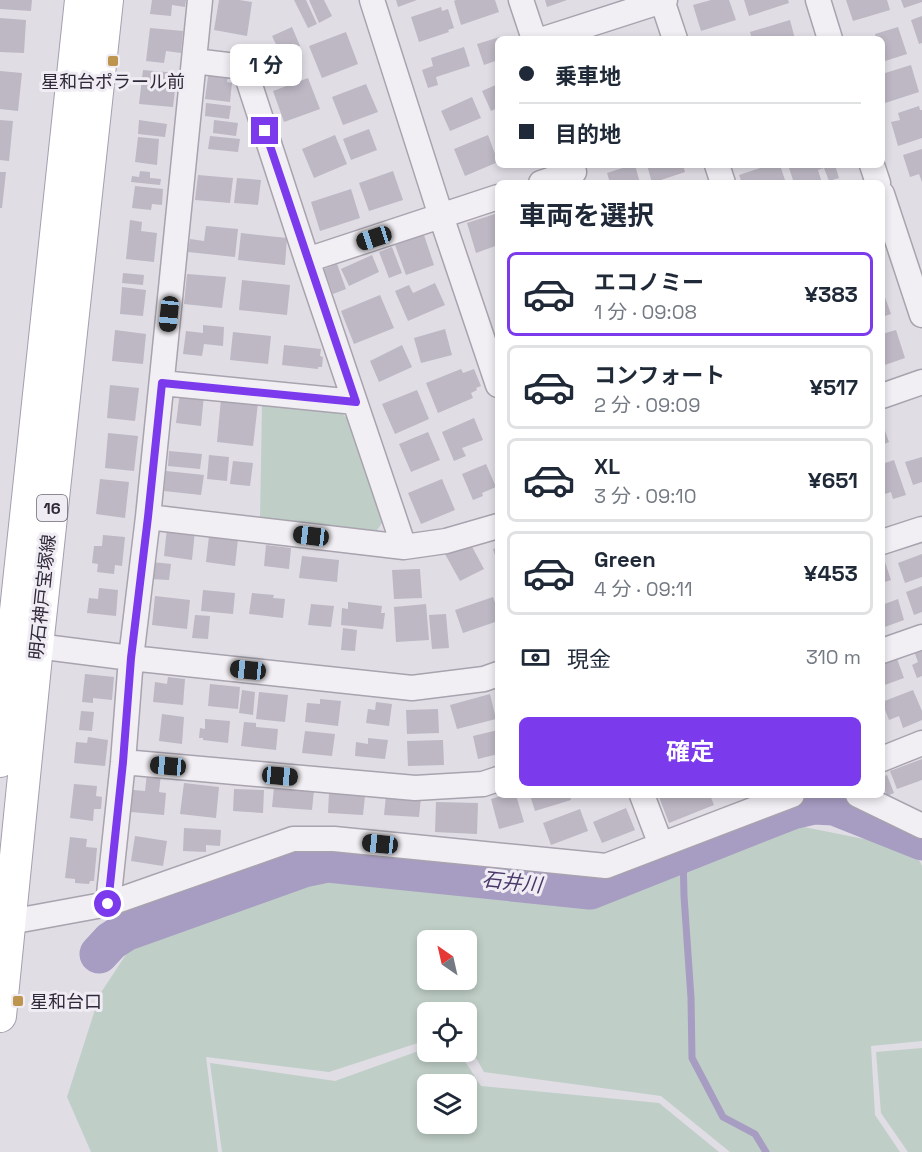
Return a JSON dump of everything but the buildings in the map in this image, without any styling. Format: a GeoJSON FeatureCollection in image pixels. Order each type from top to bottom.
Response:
{"type":"FeatureCollection","features":[{"type":"Feature","properties":{"kind":"main road","name":"明石神戸宝塚線"},"geometry":{"type":"LineString","coordinates":[[0,1016],[10,922],[16,644],[81,0]]}},
{"type":"Feature","properties":{"kind":"main road","name":"明石神戸宝塚線"},"geometry":{"type":"LineString","coordinates":[[0,761],[107,0]]}},
{"type":"Feature","properties":{"kind":"street"},"geometry":{"type":"LineString","coordinates":[[108,904],[131,658],[148,517],[200,0]]}},
{"type":"Feature","properties":{"kind":"street"},"geometry":{"type":"LineString","coordinates":[[372,0],[495,376]]}},
{"type":"Feature","properties":{"kind":"street"},"geometry":{"type":"LineString","coordinates":[[520,0],[533,36]]}},
{"type":"Feature","properties":{"kind":"street"},"geometry":{"type":"LineString","coordinates":[[553,36],[663,0],[674,36]]}},
{"type":"Feature","properties":{"kind":"street"},"geometry":{"type":"LineString","coordinates":[[818,0],[830,36]]}},
{"type":"Feature","properties":{"kind":"street"},"geometry":{"type":"LineString","coordinates":[[195,61],[244,67],[404,547]]}},
{"type":"Feature","properties":{"kind":"street"},"geometry":{"type":"LineString","coordinates":[[551,180],[575,173]]}},
{"type":"Feature","properties":{"kind":"street"},"geometry":{"type":"LineString","coordinates":[[307,260],[495,198]]}},
{"type":"Feature","properties":{"kind":"street"},"geometry":{"type":"LineString","coordinates":[[885,203],[922,315]]}},
{"type":"Feature","properties":{"kind":"street"},"geometry":{"type":"LineString","coordinates":[[885,395],[922,382]]}},
{"type":"Feature","properties":{"kind":"street"},"geometry":{"type":"LineString","coordinates":[[162,383],[356,402]]}},
{"type":"Feature","properties":{"kind":"street"},"geometry":{"type":"LineString","coordinates":[[148,517],[404,547],[446,541],[495,527]]}},
{"type":"Feature","properties":{"kind":"street"},"geometry":{"type":"LineString","coordinates":[[885,541],[922,529]]}},
{"type":"Feature","properties":{"kind":"street"},"geometry":{"type":"LineString","coordinates":[[885,650],[922,637]]}},
{"type":"Feature","properties":{"kind":"street"},"geometry":{"type":"LineString","coordinates":[[16,644],[412,688],[484,679],[495,675]]}},
{"type":"Feature","properties":{"kind":"street"},"geometry":{"type":"LineString","coordinates":[[885,758],[922,743]]}},
{"type":"Feature","properties":{"kind":"street"},"geometry":{"type":"LineString","coordinates":[[123,762],[415,788],[483,784],[495,780]]}},
{"type":"Feature","properties":{"kind":"street"},"geometry":{"type":"LineString","coordinates":[[643,798],[661,845]]}},
{"type":"Feature","properties":{"kind":"street"},"geometry":{"type":"LineString","coordinates":[[10,922],[108,904],[293,839],[334,839],[606,866],[784,798]]}},
{"type":"Feature","properties":{"kind":"street"},"geometry":{"type":"LineString","coordinates":[[864,798],[922,826]]}},
{"type":"Feature","properties":{"kind":"shaded area"},"geometry":{"type":"Polygon","coordinates":[[[262,405],[338,410],[354,424],[384,520],[375,533],[260,520],[262,405]]]}},
{"type":"Feature","properties":{"kind":"shaded area"},"geometry":{"type":"Polygon","coordinates":[[[789,824],[914,849],[922,866],[922,1041],[871,1046],[875,1115],[900,1152],[730,1152],[661,1096],[484,1072],[477,1060],[477,1002],[417,1002],[417,1043],[329,1072],[206,1057],[218,1152],[91,1152],[67,1097],[100,994],[131,947],[318,869],[592,895],[789,824]]]}},
{"type":"Feature","properties":{"kind":"shaded area"},"geometry":{"type":"Polygon","coordinates":[[[922,1048],[922,1152],[908,1152],[881,1113],[876,1052],[922,1048]]]}},
{"type":"Feature","properties":{"kind":"shaded area"},"geometry":{"type":"Polygon","coordinates":[[[417,1052],[417,1062],[465,1062],[473,1074],[417,1074],[417,1134],[477,1134],[477,1080],[481,1086],[659,1103],[719,1152],[222,1152],[210,1063],[335,1081],[417,1052]]]}},
{"type":"Feature","properties":{"kind":"waterway","name":"石井川"},"geometry":{"type":"LineString","coordinates":[[99,954],[111,941],[125,932],[304,868],[328,863],[590,890],[792,810],[814,805],[834,806],[922,841]]}},
{"type":"Feature","properties":{"kind":"waterway"},"geometry":{"type":"LineString","coordinates":[[683,853],[692,1058],[723,1117],[755,1134],[766,1152]]}},
{"type":"Feature","properties":{"kind":"place","name":"星和台ポラール前"},"geometry":{"type":"Point","coordinates":[113,61]}},
{"type":"Feature","properties":{"kind":"place","name":"星和台口"},"geometry":{"type":"Point","coordinates":[18,1001]}},
{"type":"Feature","properties":{"kind":"route"},"geometry":{"type":"LineString","coordinates":[[108,904],[131,658],[162,383],[356,402],[265,131]]}}]}
